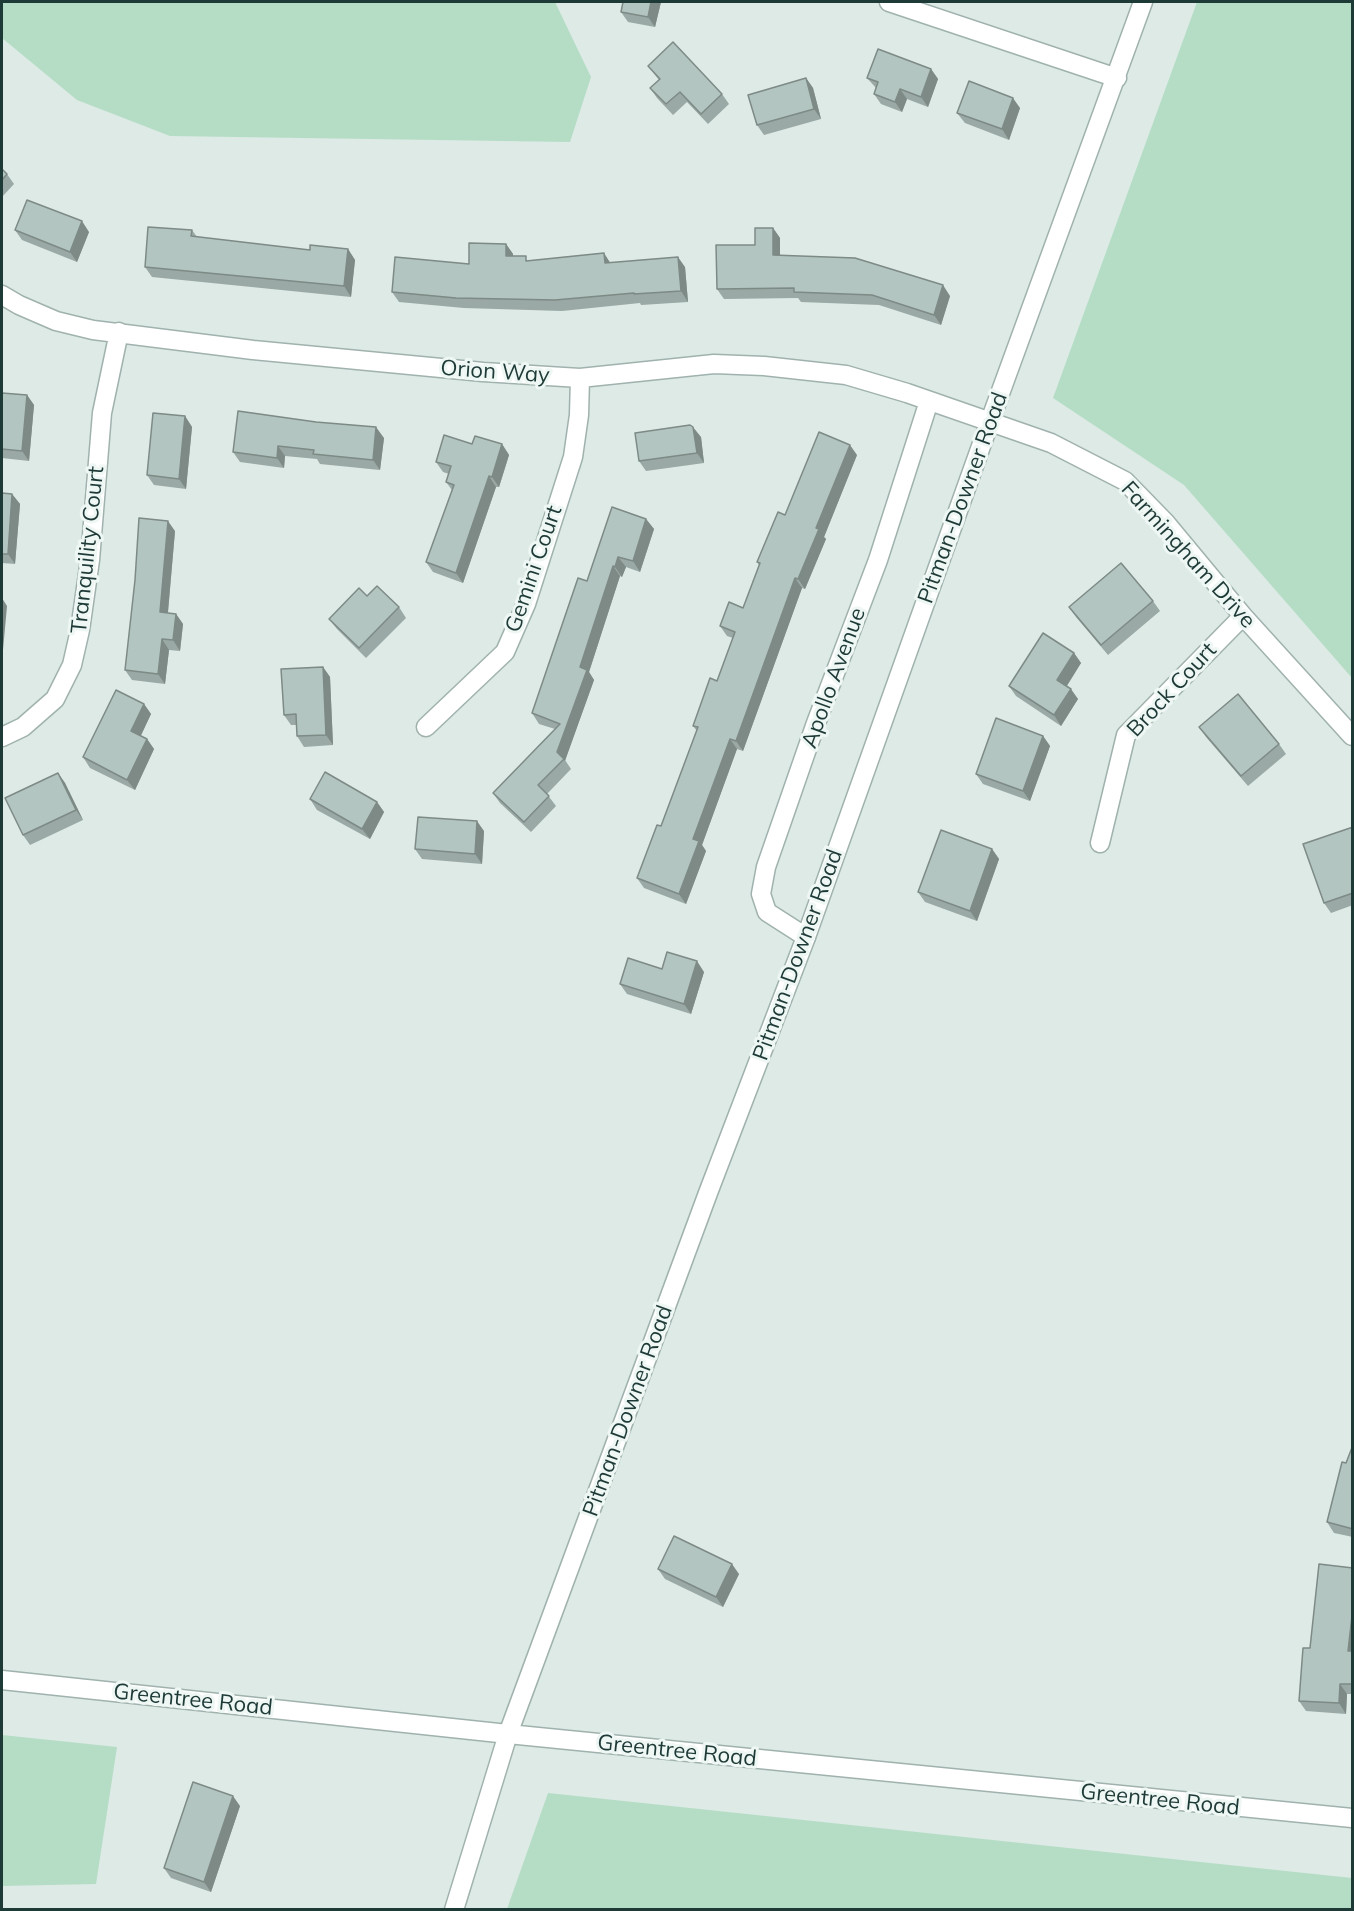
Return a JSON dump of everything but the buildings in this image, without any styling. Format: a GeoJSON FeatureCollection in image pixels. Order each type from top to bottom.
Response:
{"type":"FeatureCollection","features":[{"type":"Feature","properties":{"kind":"street"},"geometry":{"type":"LineString","coordinates":[[890,2],[1117,78]]}},
{"type":"Feature","properties":{"kind":"street","name":"Pitman-Downer Road"},"geometry":{"type":"LineString","coordinates":[[454,1910],[508,1734],[806,937],[990,421],[1143,2]]}},
{"type":"Feature","properties":{"kind":"street","name":"Orion Way"},"geometry":{"type":"LineString","coordinates":[[2,295],[57,321],[93,330],[253,350],[483,372],[580,378],[714,364],[764,366],[846,375],[990,421]]}},
{"type":"Feature","properties":{"kind":"street","name":"Tranquility Court"},"geometry":{"type":"LineString","coordinates":[[2,737],[23,727],[55,699],[72,665],[80,630],[90,560],[102,413],[119,332]]}},
{"type":"Feature","properties":{"kind":"street","name":"Gemini Court"},"geometry":{"type":"LineString","coordinates":[[426,727],[505,652],[526,604],[549,525],[573,457],[579,415],[580,378]]}},
{"type":"Feature","properties":{"kind":"street","name":"Apollo Avenue"},"geometry":{"type":"LineString","coordinates":[[806,937],[767,912],[761,894],[766,867],[816,723],[878,560],[929,400]]}},
{"type":"Feature","properties":{"kind":"street","name":"Farmingham Drive"},"geometry":{"type":"LineString","coordinates":[[990,421],[1051,443],[1125,481],[1165,522],[1243,616],[1353,736]]}},
{"type":"Feature","properties":{"kind":"street","name":"Brock Court"},"geometry":{"type":"LineString","coordinates":[[1100,843],[1126,735],[1243,616]]}},
{"type":"Feature","properties":{"kind":"street","name":"Greentree Road"},"geometry":{"type":"LineString","coordinates":[[2,1680],[508,1734],[1353,1818]]}},
{"type":"Feature","properties":{"kind":"green space"},"geometry":{"type":"Polygon","coordinates":[[[2,2],[555,2],[591,77],[570,142],[170,136],[77,100],[2,38],[2,2]]]}},
{"type":"Feature","properties":{"kind":"green space"},"geometry":{"type":"Polygon","coordinates":[[[1197,2],[1352,2],[1352,678],[1184,485],[1053,398],[1197,2]]]}},
{"type":"Feature","properties":{"kind":"green space"},"geometry":{"type":"Polygon","coordinates":[[[2,1735],[117,1747],[96,1884],[2,1886],[2,1735]]]}},
{"type":"Feature","properties":{"kind":"green space"},"geometry":{"type":"Polygon","coordinates":[[[548,1793],[1352,1878],[1352,1909],[507,1909],[548,1793]]]}}]}
